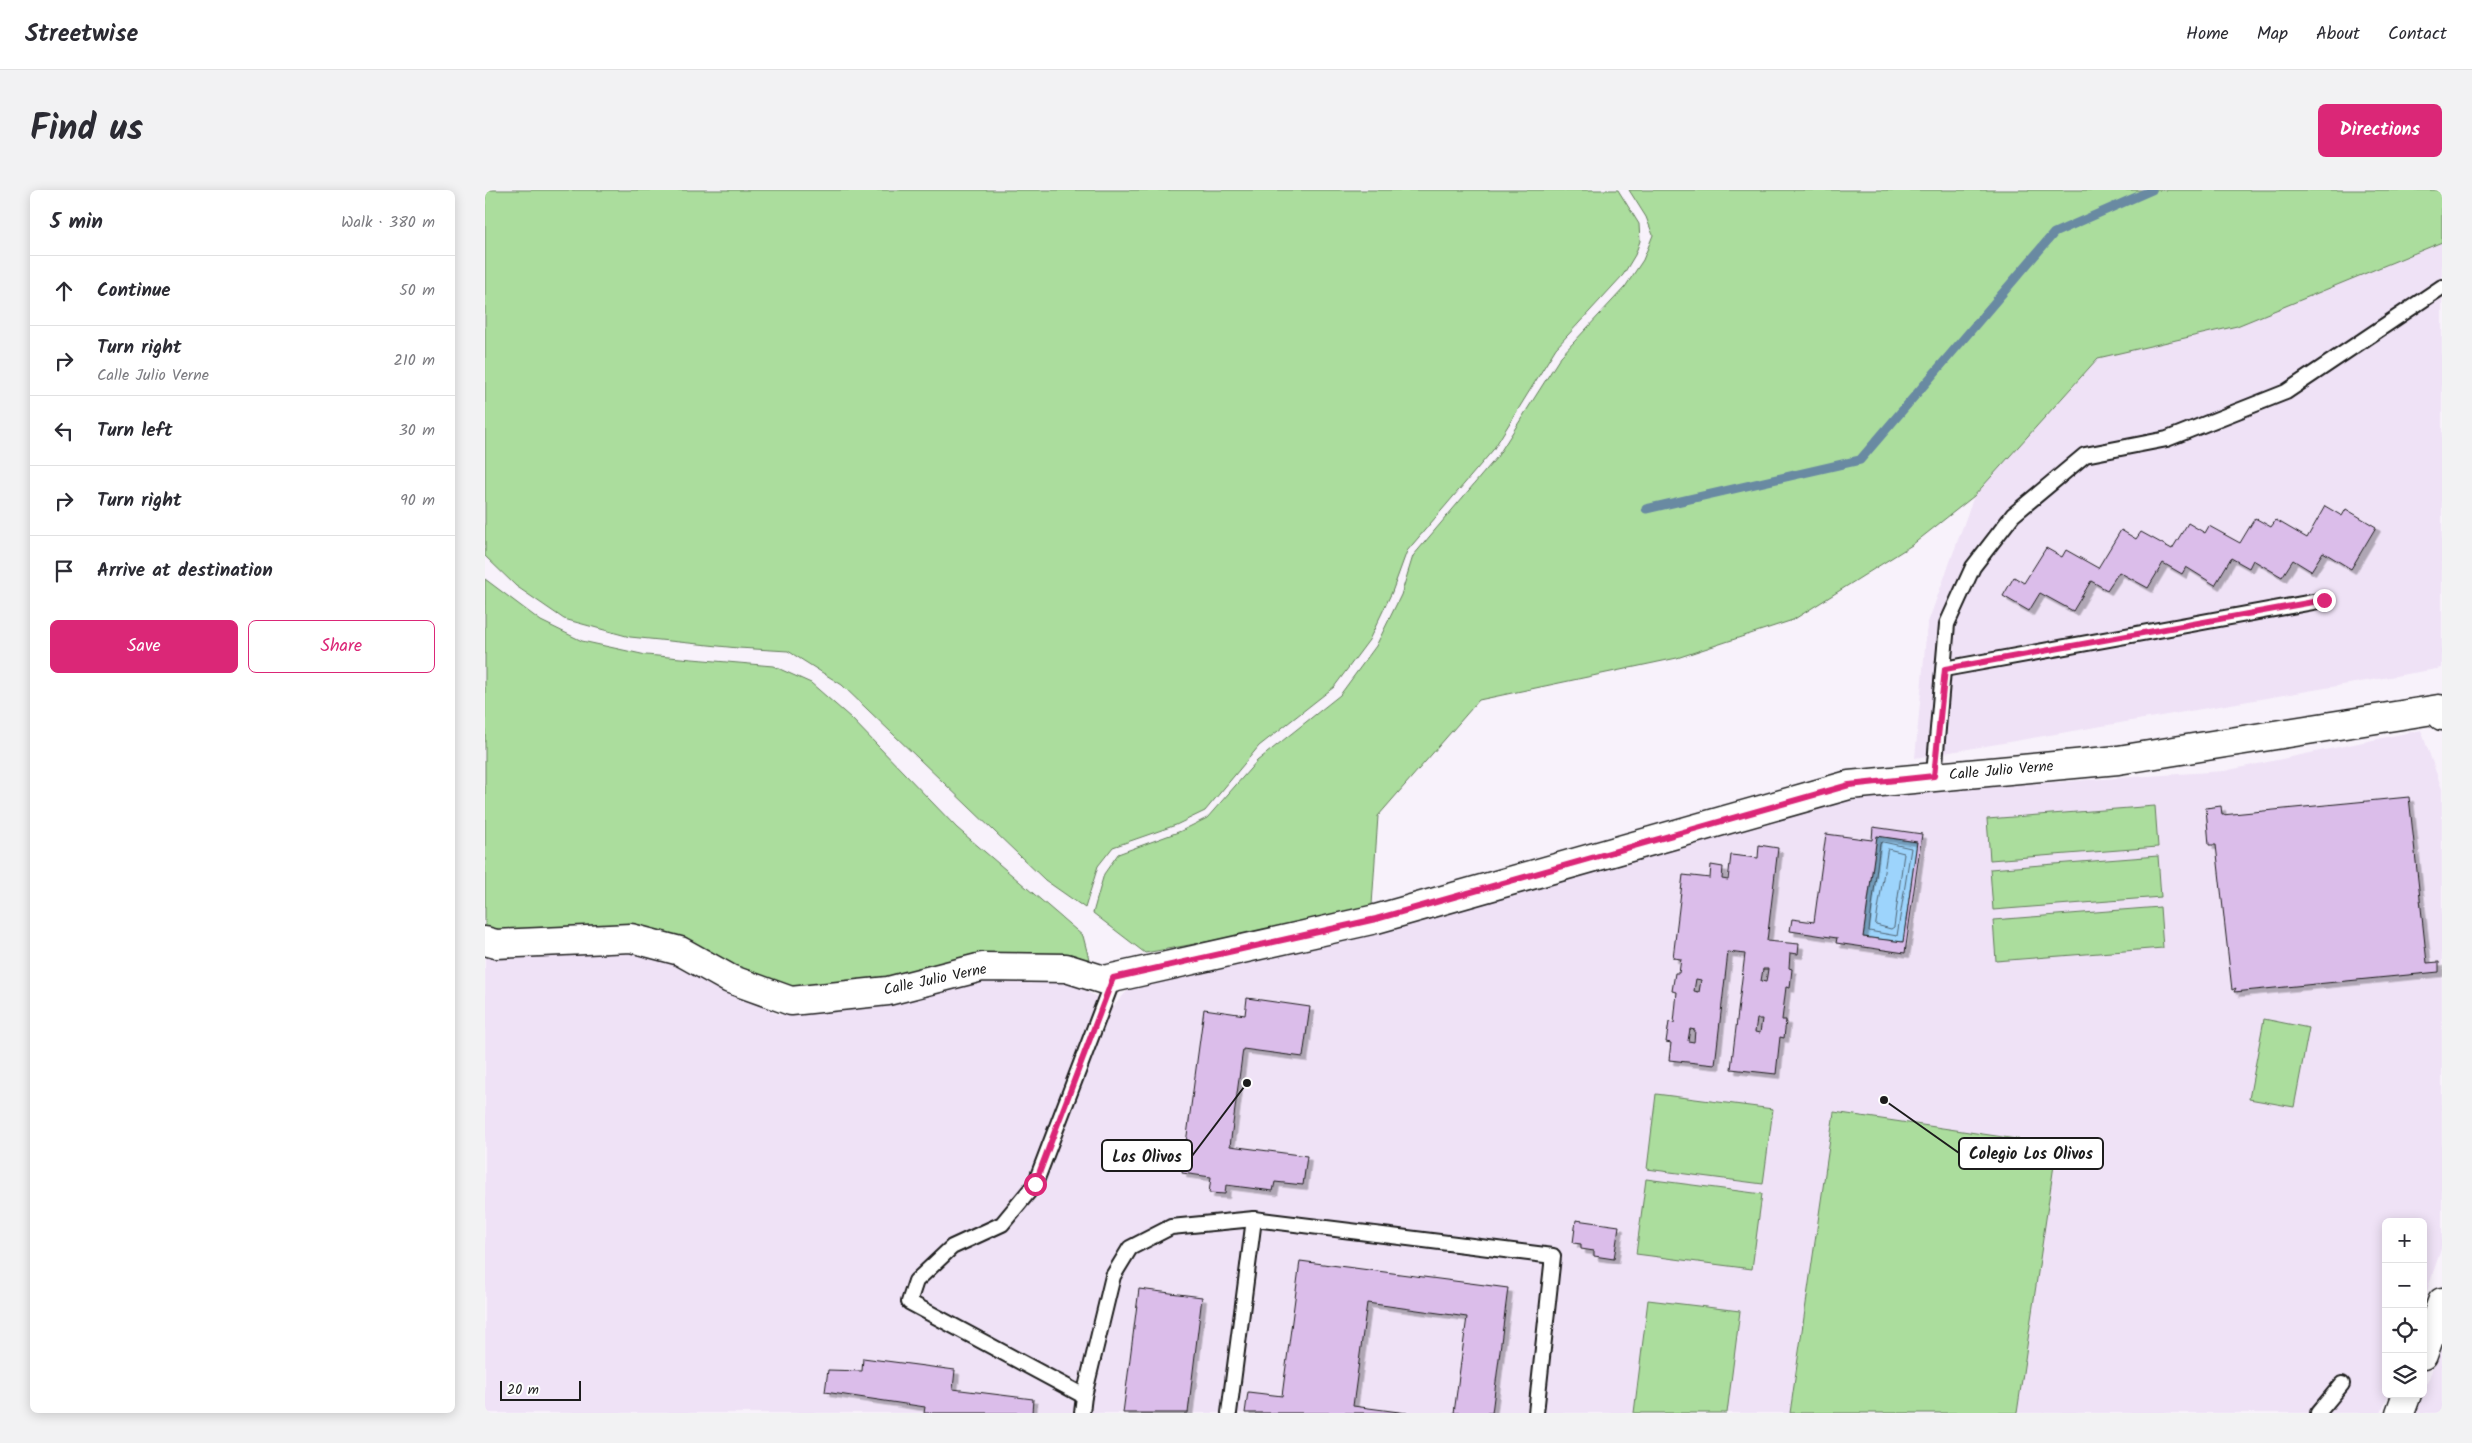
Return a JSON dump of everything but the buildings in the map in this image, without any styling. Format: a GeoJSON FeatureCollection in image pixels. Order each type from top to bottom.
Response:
{"type":"FeatureCollection","features":[{"type":"Feature","properties":{"kind":"street","name":"Calle Julio Verne"},"geometry":{"type":"LineString","coordinates":[[485,941],[496,944],[631,938],[680,952],[730,979],[791,1001],[888,991],[982,967],[1066,968],[1104,980],[1376,919],[1849,785],[2118,760],[2439,709],[2442,716]]}},
{"type":"Feature","properties":{"kind":"street"},"geometry":{"type":"LineString","coordinates":[[2424,1353],[2442,1302]]}},
{"type":"Feature","properties":{"kind":"street"},"geometry":{"type":"LineString","coordinates":[[2400,1413],[2406,1398]]}},
{"type":"Feature","properties":{"kind":"lane"},"geometry":{"type":"LineString","coordinates":[[1934,776],[1945,669],[1947,624],[1973,567],[2013,515],[2085,454],[2167,438],[2286,392],[2442,287]]}},
{"type":"Feature","properties":{"kind":"lane"},"geometry":{"type":"LineString","coordinates":[[1945,669],[2324,600]]}},
{"type":"Feature","properties":{"kind":"lane"},"geometry":{"type":"LineString","coordinates":[[1084,1396],[909,1302],[916,1281],[952,1247],[1002,1224],[1035,1184],[1113,978]]}},
{"type":"Feature","properties":{"kind":"lane"},"geometry":{"type":"LineString","coordinates":[[1229,1413],[1254,1219]]}},
{"type":"Feature","properties":{"kind":"lane"},"geometry":{"type":"LineString","coordinates":[[1082,1413],[1084,1396],[1113,1276],[1130,1248],[1171,1227],[1254,1219],[1553,1256],[1536,1413]]}},
{"type":"Feature","properties":{"kind":"lane"},"geometry":{"type":"LineString","coordinates":[[2318,1413],[2342,1384]]}},
{"type":"Feature","properties":{"kind":"shaded area"},"geometry":{"type":"Polygon","coordinates":[[[2442,242],[2442,668],[1915,758],[1927,625],[1974,496],[2098,358],[2237,326],[2442,242]]]}},
{"type":"Feature","properties":{"kind":"shaded area"},"geometry":{"type":"Polygon","coordinates":[[[2421,730],[2442,789],[2442,1246],[2427,1291],[2427,1218],[2382,1218],[2382,1398],[2387,1398],[2381,1413],[485,1413],[485,954],[500,959],[624,947],[668,959],[779,1015],[889,1004],[955,983],[1011,976],[1073,983],[1113,1007],[1128,990],[1346,940],[1528,892],[1706,834],[1874,794],[2224,771],[2421,730]]]}},
{"type":"Feature","properties":{"kind":"shaded area"},"geometry":{"type":"Polygon","coordinates":[[[2442,1344],[2442,1413],[2415,1413],[2421,1398],[2427,1398],[2427,1383],[2442,1344]]]}},
{"type":"Feature","properties":{"kind":"green space"},"geometry":{"type":"Polygon","coordinates":[[[485,190],[1618,190],[1639,224],[1640,241],[1635,255],[1623,275],[1556,348],[1493,450],[1407,551],[1392,592],[1369,640],[1334,687],[1259,746],[1205,811],[1176,825],[1113,847],[1098,866],[1085,908],[1045,880],[842,685],[788,651],[630,637],[564,619],[516,586],[485,556],[485,190]]]}},
{"type":"Feature","properties":{"kind":"green space"},"geometry":{"type":"Polygon","coordinates":[[[1629,190],[2442,190],[2442,242],[2237,326],[2098,358],[1974,496],[1912,545],[1793,620],[1677,658],[1479,700],[1378,816],[1372,905],[1288,927],[1145,953],[1093,913],[1104,874],[1118,854],[1181,831],[1207,818],[1257,761],[1340,695],[1376,646],[1401,595],[1413,556],[1497,457],[1561,356],[1625,287],[1643,260],[1653,235],[1646,217],[1629,190]]]}},
{"type":"Feature","properties":{"kind":"green space"},"geometry":{"type":"Polygon","coordinates":[[[485,579],[541,621],[582,641],[646,655],[773,666],[811,683],[851,718],[957,828],[1083,936],[1089,959],[890,977],[832,986],[787,986],[731,967],[533,933],[485,929],[485,579]]]}},
{"type":"Feature","properties":{"kind":"green space"},"geometry":{"type":"Polygon","coordinates":[[[2155,806],[2158,847],[1990,860],[1987,819],[2155,806]]]}},
{"type":"Feature","properties":{"kind":"green space"},"geometry":{"type":"Polygon","coordinates":[[[2158,856],[2161,897],[1993,910],[1990,869],[2158,856]]]}},
{"type":"Feature","properties":{"kind":"green space"},"geometry":{"type":"Polygon","coordinates":[[[2160,907],[2163,948],[1996,961],[1993,920],[2160,907]]]}},
{"type":"Feature","properties":{"kind":"green space"},"geometry":{"type":"Polygon","coordinates":[[[2264,1019],[2309,1028],[2294,1107],[2249,1099],[2264,1019]]]}},
{"type":"Feature","properties":{"kind":"green space"},"geometry":{"type":"Polygon","coordinates":[[[1656,1094],[1773,1109],[1763,1184],[1647,1169],[1656,1094]]]}},
{"type":"Feature","properties":{"kind":"green space"},"geometry":{"type":"Polygon","coordinates":[[[1834,1112],[2057,1145],[2017,1413],[1790,1413],[1834,1112]]]}},
{"type":"Feature","properties":{"kind":"green space"},"geometry":{"type":"Polygon","coordinates":[[[1646,1179],[1762,1194],[1752,1269],[1636,1254],[1646,1179]]]}},
{"type":"Feature","properties":{"kind":"green space"},"geometry":{"type":"Polygon","coordinates":[[[1648,1300],[1740,1311],[1727,1413],[1634,1413],[1648,1300]]]}},
{"type":"Feature","properties":{"kind":"water"},"geometry":{"type":"Polygon","coordinates":[[[1877,836],[1917,842],[1903,942],[1863,937],[1877,836]]]}},
{"type":"Feature","properties":{"kind":"waterway"},"geometry":{"type":"LineString","coordinates":[[1646,509],[1860,460],[2054,233],[2152,190]]}},
{"type":"Feature","properties":{"kind":"place","name":"Los Olivos"},"geometry":{"type":"Point","coordinates":[1247,1083]}},
{"type":"Feature","properties":{"kind":"place","name":"Colegio Los Olivos"},"geometry":{"type":"Point","coordinates":[1884,1100]}},
{"type":"Feature","properties":{"kind":"route"},"geometry":{"type":"LineString","coordinates":[[1035,1184],[1113,978],[1376,919],[1849,785],[1934,776],[1945,669],[2324,600]]}}]}
